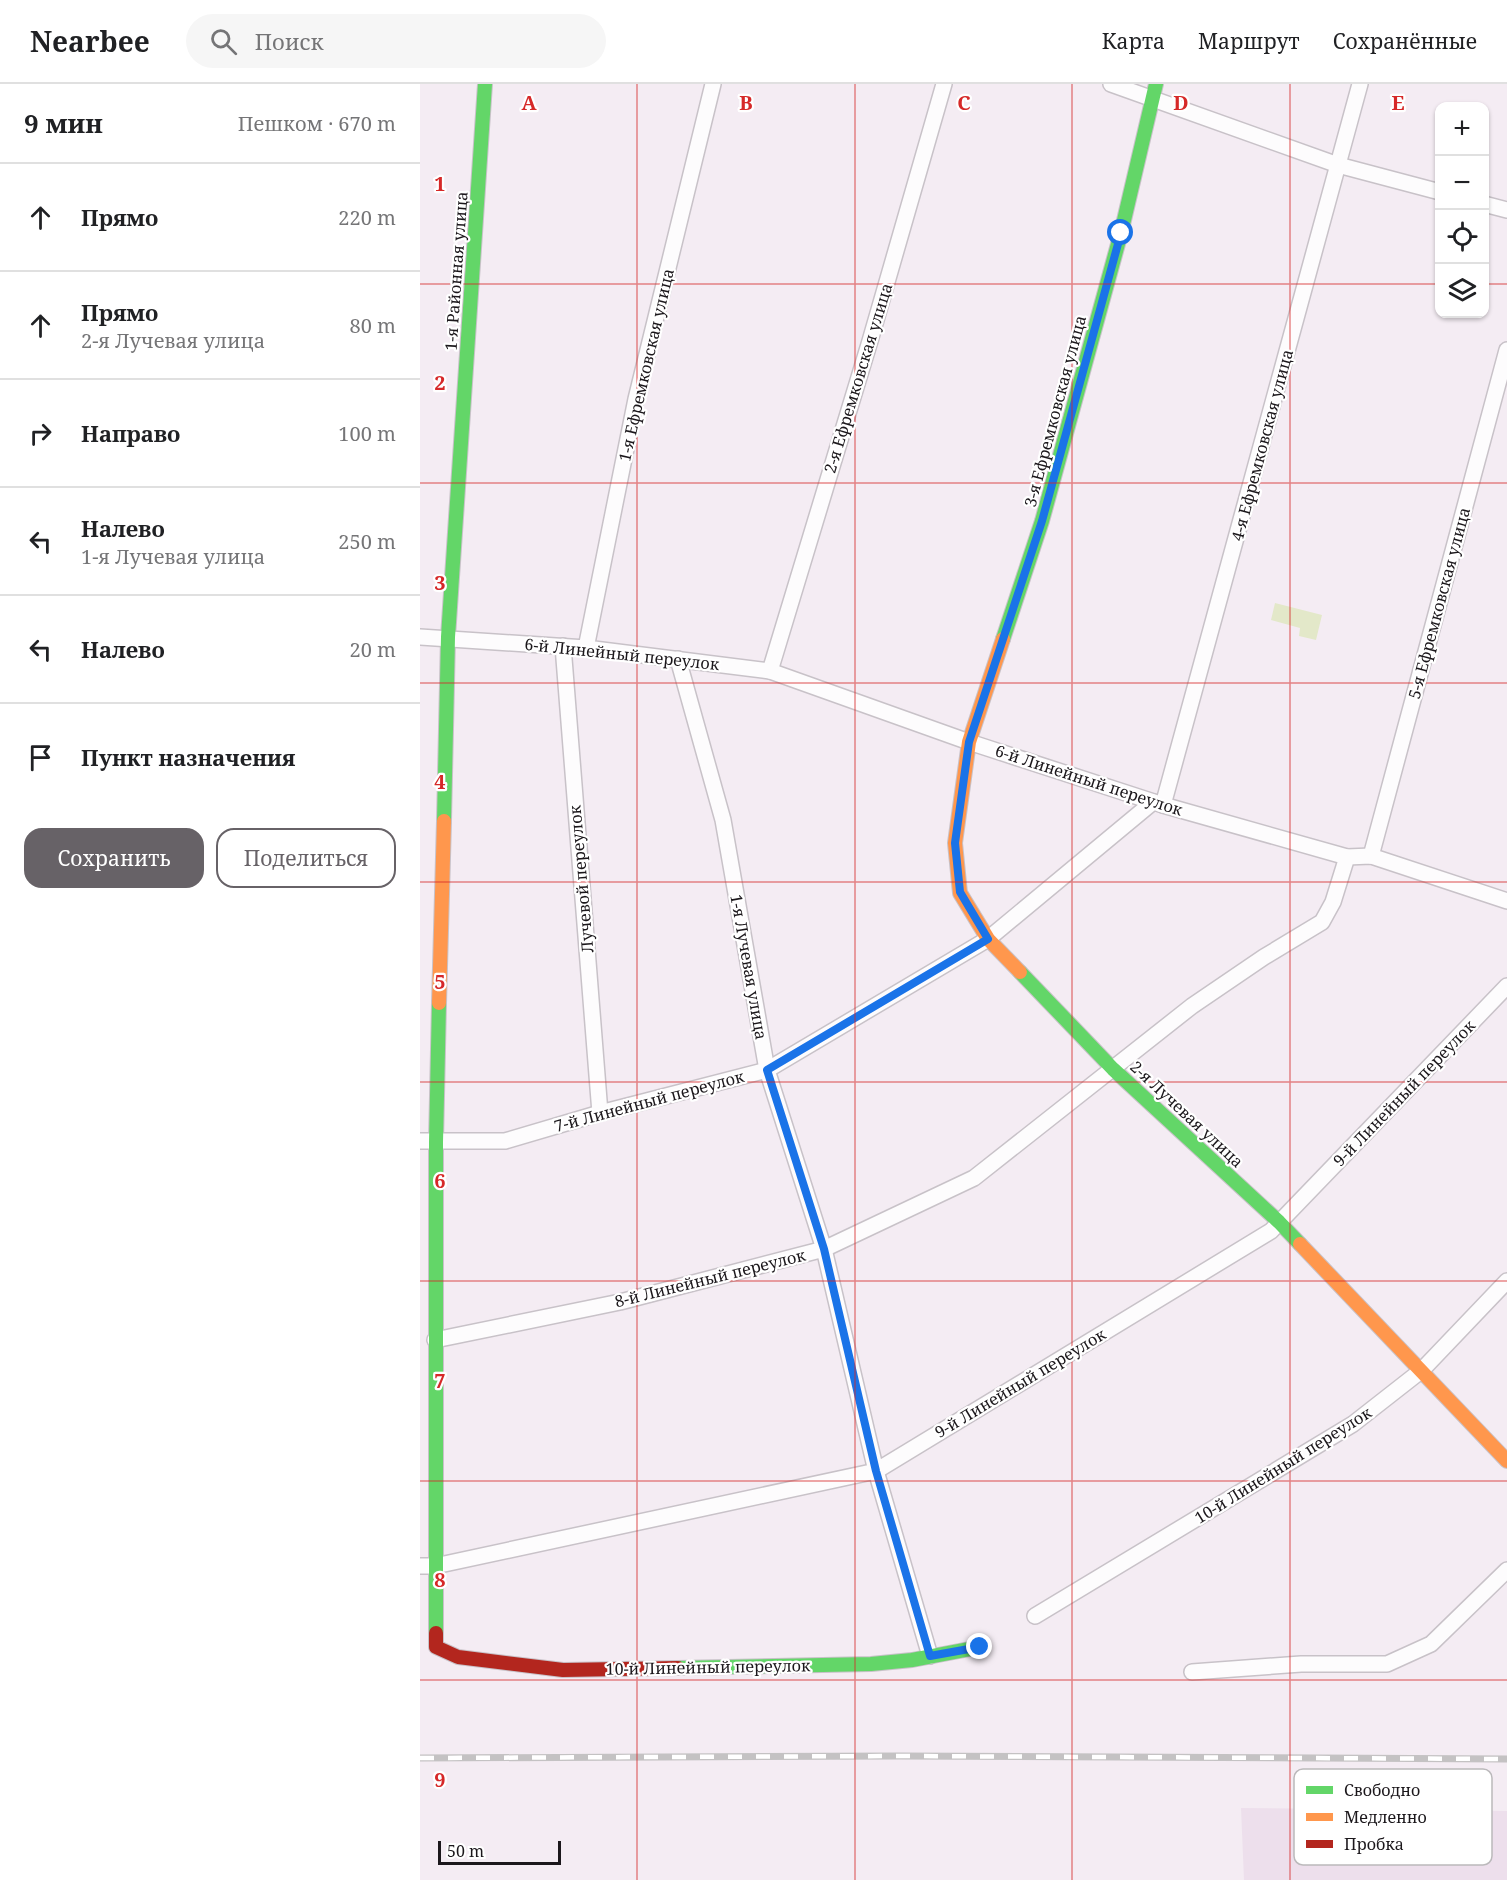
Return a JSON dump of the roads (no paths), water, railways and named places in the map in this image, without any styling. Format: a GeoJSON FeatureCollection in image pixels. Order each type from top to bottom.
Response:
{"type":"FeatureCollection","features":[{"type":"Feature","properties":{"kind":"street","name":"1-я Районная улица"},"geometry":{"type":"LineString","coordinates":[[436,1647],[427,1566],[435,1340],[436,1142],[448,637],[485,84]]}},
{"type":"Feature","properties":{"kind":"street","name":"1-я Ефремковская улица"},"geometry":{"type":"LineString","coordinates":[[586,648],[636,399],[713,84]]}},
{"type":"Feature","properties":{"kind":"street","name":"2-я Ефремковская улица"},"geometry":{"type":"LineString","coordinates":[[770,671],[873,330],[944,84]]}},
{"type":"Feature","properties":{"kind":"street"},"geometry":{"type":"LineString","coordinates":[[1111,84],[1154,91],[1338,165],[1435,191]]}},
{"type":"Feature","properties":{"kind":"street","name":"4-я Ефремковская улица"},"geometry":{"type":"LineString","coordinates":[[1158,804],[1360,84]]}},
{"type":"Feature","properties":{"kind":"street","name":"3-я Ефремковская улица"},"geometry":{"type":"LineString","coordinates":[[969,742],[1042,521],[1121,233],[1154,91]]}},
{"type":"Feature","properties":{"kind":"street"},"geometry":{"type":"LineString","coordinates":[[1489,205],[1507,210]]}},
{"type":"Feature","properties":{"kind":"street","name":"5-я Ефремковская улица"},"geometry":{"type":"LineString","coordinates":[[1371,856],[1507,350]]}},
{"type":"Feature","properties":{"kind":"street","name":"6-й Линейный переулок"},"geometry":{"type":"LineString","coordinates":[[420,637],[448,637],[586,648],[770,671],[969,742],[1158,804],[1347,857],[1371,856],[1507,901]]}},
{"type":"Feature","properties":{"kind":"street","name":"Лучевой переулок"},"geometry":{"type":"LineString","coordinates":[[563,646],[600,1113]]}},
{"type":"Feature","properties":{"kind":"street","name":"1-я Лучевая улица"},"geometry":{"type":"LineString","coordinates":[[678,659],[723,820],[767,1070],[824,1249],[876,1471],[930,1656]]}},
{"type":"Feature","properties":{"kind":"street","name":"2-я Лучевая улица"},"geometry":{"type":"LineString","coordinates":[[969,742],[955,843],[960,892],[988,939],[1113,1069],[1279,1222],[1507,1461]]}},
{"type":"Feature","properties":{"kind":"street","name":"7-й Линейный переулок"},"geometry":{"type":"LineString","coordinates":[[420,1141],[505,1141],[600,1113],[767,1070],[988,939],[1158,804]]}},
{"type":"Feature","properties":{"kind":"street","name":"8-й Линейный переулок"},"geometry":{"type":"LineString","coordinates":[[435,1340],[620,1302],[824,1249],[974,1178],[1192,1005],[1263,957],[1322,922],[1333,902],[1347,857]]}},
{"type":"Feature","properties":{"kind":"street","name":"9-й Линейный переулок"},"geometry":{"type":"LineString","coordinates":[[427,1566],[876,1471],[1271,1231],[1507,986]]}},
{"type":"Feature","properties":{"kind":"street","name":"10-й Линейный переулок"},"geometry":{"type":"LineString","coordinates":[[1035,1616],[1353,1424],[1422,1370],[1507,1281]]}},
{"type":"Feature","properties":{"kind":"street"},"geometry":{"type":"LineString","coordinates":[[1192,1672],[1300,1664],[1387,1664],[1431,1644],[1507,1570]]}},
{"type":"Feature","properties":{"kind":"street","name":"10-й Линейный переулок"},"geometry":{"type":"LineString","coordinates":[[436,1647],[458,1657],[563,1670],[871,1664],[912,1660],[980,1647]]}},
{"type":"Feature","properties":{"kind":"railway"},"geometry":{"type":"LineString","coordinates":[[420,1758],[899,1756],[1507,1759]]}}]}
